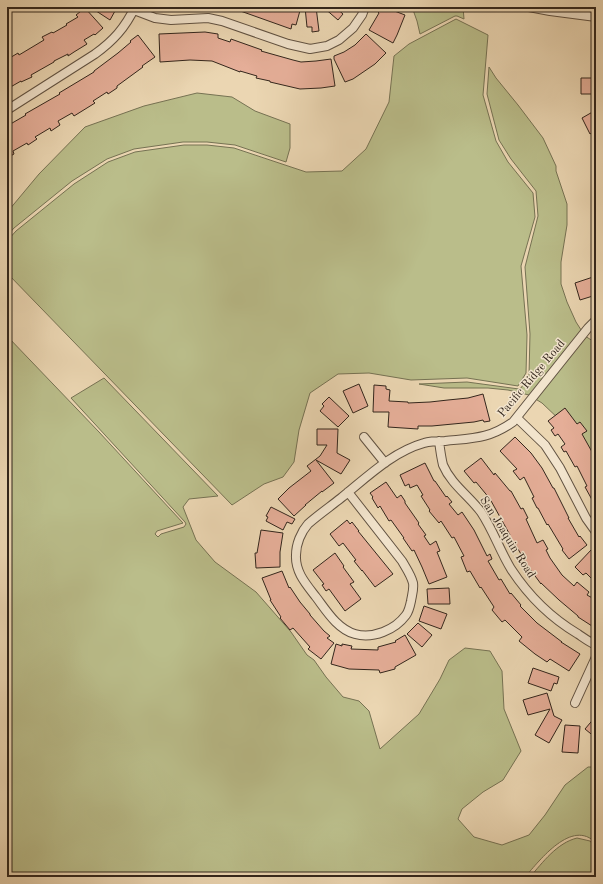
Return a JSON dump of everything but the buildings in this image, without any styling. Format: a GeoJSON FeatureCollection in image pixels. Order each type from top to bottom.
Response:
{"type":"FeatureCollection","features":[{"type":"Feature","properties":{"kind":"street"},"geometry":{"type":"LineString","coordinates":[[7,110],[95,54],[108,44],[130,18],[134,9],[161,19],[171,20],[208,18],[222,21],[288,44],[310,49],[327,46],[339,40],[353,28],[362,15],[365,7]]}},
{"type":"Feature","properties":{"kind":"street"},"geometry":{"type":"LineString","coordinates":[[535,8],[596,17]]}},
{"type":"Feature","properties":{"kind":"street","name":"Pacific Ridge Road"},"geometry":{"type":"LineString","coordinates":[[348,492],[402,561],[410,574],[413,584],[410,607],[406,615],[398,624],[378,634],[355,634],[345,629],[335,621],[301,578],[296,565],[296,554],[302,532],[308,525],[348,492],[394,456],[426,442],[487,436],[497,432],[513,422],[596,320]]}},
{"type":"Feature","properties":{"kind":"street"},"geometry":{"type":"LineString","coordinates":[[517,418],[545,445],[560,468],[586,518],[596,532]]}},
{"type":"Feature","properties":{"kind":"street"},"geometry":{"type":"LineString","coordinates":[[364,437],[385,463]]}},
{"type":"Feature","properties":{"kind":"street","name":"San Joaquin Road"},"geometry":{"type":"LineString","coordinates":[[439,441],[444,465],[450,477],[482,513],[510,568],[522,584],[538,603],[567,628],[596,645]]}},
{"type":"Feature","properties":{"kind":"street"},"geometry":{"type":"LineString","coordinates":[[575,702],[596,657]]}},
{"type":"Feature","properties":{"kind":"green space"},"geometry":{"type":"Polygon","coordinates":[[[412,7],[463,7],[464,19],[455,16],[420,34],[412,7]]]}},
{"type":"Feature","properties":{"kind":"green space"},"geometry":{"type":"Polygon","coordinates":[[[456,19],[488,35],[483,95],[496,141],[508,162],[533,193],[535,217],[521,266],[527,335],[526,373],[518,386],[467,378],[411,380],[369,373],[338,374],[310,393],[299,430],[294,462],[283,477],[264,484],[232,505],[7,273],[7,241],[16,231],[74,184],[108,162],[135,152],[184,145],[207,145],[234,148],[306,172],[342,171],[366,149],[389,102],[394,56],[409,44],[456,19]]]}},
{"type":"Feature","properties":{"kind":"green space"},"geometry":{"type":"Polygon","coordinates":[[[489,67],[543,138],[556,166],[556,171],[567,204],[567,225],[561,262],[561,284],[576,322],[585,336],[596,343],[596,466],[562,422],[542,403],[529,395],[508,390],[488,388],[444,388],[419,384],[467,382],[519,389],[529,375],[530,334],[525,267],[538,216],[536,191],[511,159],[499,140],[487,94],[489,67]]]}},
{"type":"Feature","properties":{"kind":"green space"},"geometry":{"type":"Polygon","coordinates":[[[197,93],[232,97],[255,111],[290,124],[290,148],[286,162],[235,145],[207,142],[183,142],[134,149],[107,159],[72,181],[14,228],[7,236],[7,215],[9,210],[39,174],[85,127],[144,106],[197,93]]]}},
{"type":"Feature","properties":{"kind":"green space"},"geometry":{"type":"Polygon","coordinates":[[[7,336],[183,523],[157,531],[155,534],[158,537],[161,534],[184,527],[186,524],[185,522],[71,398],[104,378],[218,496],[189,499],[183,507],[196,540],[215,562],[256,592],[291,632],[307,655],[314,660],[343,697],[359,701],[369,711],[380,749],[419,714],[440,679],[449,660],[465,648],[490,651],[502,671],[504,709],[521,751],[503,780],[483,792],[462,809],[458,819],[474,837],[502,845],[529,835],[545,815],[565,785],[588,767],[596,767],[596,843],[587,837],[577,835],[567,838],[548,852],[525,877],[7,877],[7,336]]]}},
{"type":"Feature","properties":{"kind":"green space"},"geometry":{"type":"Polygon","coordinates":[[[577,838],[590,841],[596,848],[596,877],[530,877],[545,859],[563,844],[577,838]]]}}]}
